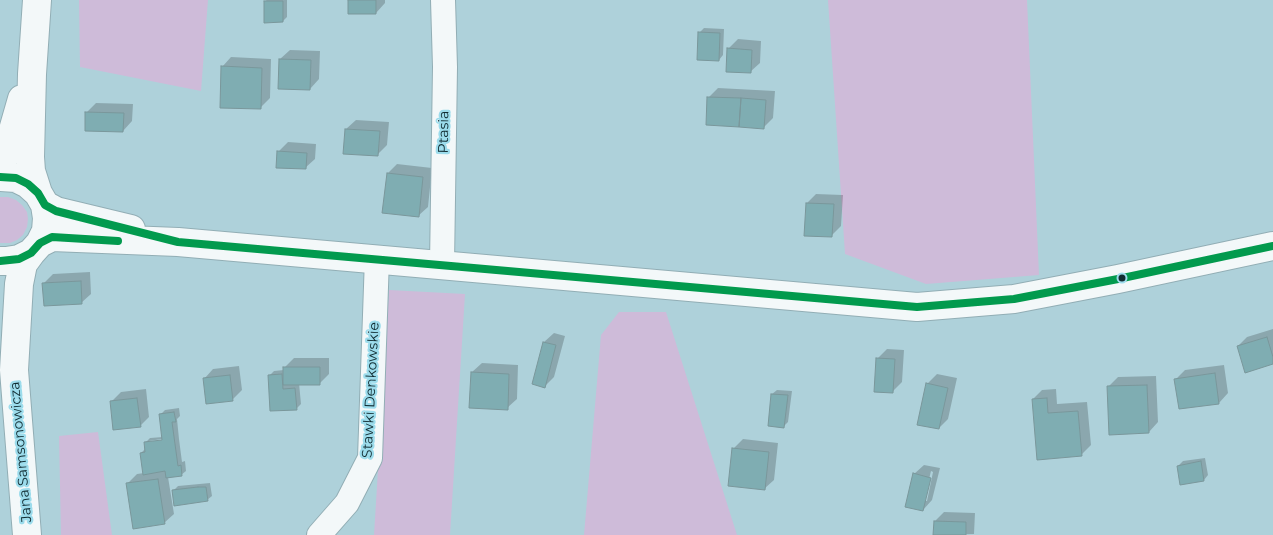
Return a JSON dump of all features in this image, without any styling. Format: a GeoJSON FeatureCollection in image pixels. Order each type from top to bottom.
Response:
{"type":"FeatureCollection","features":[{"type":"Feature","properties":{"kind":"main road"},"geometry":{"type":"LineString","coordinates":[[0,166],[7,151],[18,112],[32,74],[37,0]]}},
{"type":"Feature","properties":{"kind":"main road","name":"Jana Samsonowicza"},"geometry":{"type":"LineString","coordinates":[[27,535],[14,370],[18,284],[23,264],[46,231],[47,218],[31,171],[32,74]]}},
{"type":"Feature","properties":{"kind":"main road"},"geometry":{"type":"LineString","coordinates":[[0,177],[16,178],[28,184],[56,211],[178,242]]}},
{"type":"Feature","properties":{"kind":"main road"},"geometry":{"type":"LineString","coordinates":[[0,261],[19,259],[52,237],[178,242],[917,307],[1014,299],[1273,246]]}},
{"type":"Feature","properties":{"kind":"main road","name":"Jana Samsonowicza"},"geometry":{"type":"LineString","coordinates":[[0,310],[14,370]]}},
{"type":"Feature","properties":{"kind":"street","name":"Ptasia"},"geometry":{"type":"LineString","coordinates":[[442,264],[445,68],[443,0]]}},
{"type":"Feature","properties":{"kind":"street","name":"Stawki Denkowskie"},"geometry":{"type":"LineString","coordinates":[[318,535],[347,503],[370,458],[377,258]]}},
{"type":"Feature","properties":{"kind":"shaded area"},"geometry":{"type":"Polygon","coordinates":[[[79,0],[208,0],[201,91],[80,67],[79,0]]]}},
{"type":"Feature","properties":{"kind":"shaded area"},"geometry":{"type":"Polygon","coordinates":[[[828,0],[1027,0],[1039,275],[926,284],[845,254],[828,0]]]}},
{"type":"Feature","properties":{"kind":"shaded area"},"geometry":{"type":"Polygon","coordinates":[[[0,197],[16,200],[27,212],[27,227],[23,235],[10,243],[0,243],[0,197]]]}},
{"type":"Feature","properties":{"kind":"shaded area"},"geometry":{"type":"Polygon","coordinates":[[[389,290],[465,294],[450,535],[374,535],[389,290]]]}},
{"type":"Feature","properties":{"kind":"shaded area"},"geometry":{"type":"Polygon","coordinates":[[[619,312],[666,312],[737,535],[584,535],[601,335],[619,312]]]}},
{"type":"Feature","properties":{"kind":"shaded area"},"geometry":{"type":"Polygon","coordinates":[[[98,432],[112,535],[61,535],[59,436],[98,432]]]}},
{"type":"Feature","properties":{"kind":"building"},"geometry":{"type":"Polygon","coordinates":[[[348,0],[376,0],[376,14],[348,14],[348,0]]]}},
{"type":"Feature","properties":{"kind":"building"},"geometry":{"type":"Polygon","coordinates":[[[264,1],[283,1],[283,22],[264,23],[264,1]]]}},
{"type":"Feature","properties":{"kind":"building"},"geometry":{"type":"Polygon","coordinates":[[[698,32],[720,33],[719,61],[697,60],[698,32]]]}},
{"type":"Feature","properties":{"kind":"building"},"geometry":{"type":"Polygon","coordinates":[[[727,48],[752,50],[751,73],[726,72],[727,48]]]}},
{"type":"Feature","properties":{"kind":"building"},"geometry":{"type":"Polygon","coordinates":[[[279,59],[311,60],[310,90],[278,89],[279,59]]]}},
{"type":"Feature","properties":{"kind":"building"},"geometry":{"type":"Polygon","coordinates":[[[221,66],[262,68],[261,109],[220,108],[221,66]]]}},
{"type":"Feature","properties":{"kind":"building"},"geometry":{"type":"Polygon","coordinates":[[[707,97],[741,98],[739,127],[706,125],[707,97]]]}},
{"type":"Feature","properties":{"kind":"building"},"geometry":{"type":"Polygon","coordinates":[[[741,98],[766,100],[764,129],[739,127],[741,98]]]}},
{"type":"Feature","properties":{"kind":"building"},"geometry":{"type":"Polygon","coordinates":[[[85,112],[124,113],[123,132],[85,131],[85,112]]]}},
{"type":"Feature","properties":{"kind":"building"},"geometry":{"type":"Polygon","coordinates":[[[345,129],[380,131],[378,156],[343,154],[345,129]]]}},
{"type":"Feature","properties":{"kind":"building"},"geometry":{"type":"Polygon","coordinates":[[[277,151],[307,153],[306,169],[276,168],[277,151]]]}},
{"type":"Feature","properties":{"kind":"building"},"geometry":{"type":"Polygon","coordinates":[[[387,173],[423,177],[419,217],[382,213],[387,173]]]}},
{"type":"Feature","properties":{"kind":"building"},"geometry":{"type":"Polygon","coordinates":[[[806,203],[834,204],[832,237],[804,236],[806,203]]]}},
{"type":"Feature","properties":{"kind":"building"},"geometry":{"type":"Polygon","coordinates":[[[81,281],[82,304],[44,306],[42,283],[81,281]]]}},
{"type":"Feature","properties":{"kind":"building"},"geometry":{"type":"Polygon","coordinates":[[[1267,337],[1273,357],[1273,364],[1245,373],[1237,346],[1267,337]]]}},
{"type":"Feature","properties":{"kind":"building"},"geometry":{"type":"Polygon","coordinates":[[[543,342],[556,345],[545,388],[532,384],[543,342]]]}},
{"type":"Feature","properties":{"kind":"building"},"geometry":{"type":"Polygon","coordinates":[[[876,358],[895,359],[893,393],[874,392],[876,358]]]}},
{"type":"Feature","properties":{"kind":"building"},"geometry":{"type":"Polygon","coordinates":[[[283,367],[320,367],[320,385],[283,385],[283,367]]]}},
{"type":"Feature","properties":{"kind":"building"},"geometry":{"type":"Polygon","coordinates":[[[471,372],[509,374],[508,410],[469,408],[471,372]]]}},
{"type":"Feature","properties":{"kind":"building"},"geometry":{"type":"Polygon","coordinates":[[[1215,373],[1219,404],[1179,409],[1174,379],[1215,373]]]}},
{"type":"Feature","properties":{"kind":"building"},"geometry":{"type":"Polygon","coordinates":[[[282,374],[283,389],[295,388],[297,410],[270,411],[268,375],[282,374]]]}},
{"type":"Feature","properties":{"kind":"building"},"geometry":{"type":"Polygon","coordinates":[[[230,375],[233,401],[206,404],[203,378],[230,375]]]}},
{"type":"Feature","properties":{"kind":"building"},"geometry":{"type":"Polygon","coordinates":[[[926,383],[948,388],[939,429],[917,425],[926,383]]]}},
{"type":"Feature","properties":{"kind":"building"},"geometry":{"type":"Polygon","coordinates":[[[1147,385],[1149,433],[1109,435],[1107,386],[1147,385]]]}},
{"type":"Feature","properties":{"kind":"building"},"geometry":{"type":"Polygon","coordinates":[[[771,394],[788,395],[784,428],[768,426],[771,394]]]}},
{"type":"Feature","properties":{"kind":"building"},"geometry":{"type":"Polygon","coordinates":[[[137,398],[141,427],[113,430],[110,401],[137,398]]]}},
{"type":"Feature","properties":{"kind":"building"},"geometry":{"type":"Polygon","coordinates":[[[1047,398],[1048,413],[1078,411],[1082,456],[1037,460],[1032,399],[1047,398]]]}},
{"type":"Feature","properties":{"kind":"building"},"geometry":{"type":"Polygon","coordinates":[[[174,412],[176,422],[172,422],[178,466],[181,465],[182,476],[166,478],[165,471],[143,475],[140,453],[145,452],[144,442],[162,440],[159,414],[174,412]]]}},
{"type":"Feature","properties":{"kind":"building"},"geometry":{"type":"Polygon","coordinates":[[[732,448],[769,452],[765,490],[728,486],[732,448]]]}},
{"type":"Feature","properties":{"kind":"building"},"geometry":{"type":"Polygon","coordinates":[[[1201,461],[1204,481],[1180,485],[1177,466],[1201,461]]]}},
{"type":"Feature","properties":{"kind":"building"},"geometry":{"type":"Polygon","coordinates":[[[913,473],[931,478],[923,511],[905,507],[913,473]]]}},
{"type":"Feature","properties":{"kind":"building"},"geometry":{"type":"Polygon","coordinates":[[[158,479],[165,524],[133,529],[126,483],[158,479]]]}},
{"type":"Feature","properties":{"kind":"building"},"geometry":{"type":"Polygon","coordinates":[[[206,487],[208,501],[174,506],[172,490],[206,487]]]}},
{"type":"Feature","properties":{"kind":"building"},"geometry":{"type":"Polygon","coordinates":[[[934,521],[966,522],[966,535],[933,535],[934,521]]]}},
{"type":"Feature","properties":{"kind":"transit line"},"geometry":{"type":"LineString","coordinates":[[0,177],[16,178],[28,184],[38,193],[45,205],[56,211],[178,242],[917,307],[1014,299],[1273,246]]}},
{"type":"Feature","properties":{"kind":"transit line"},"geometry":{"type":"LineString","coordinates":[[0,261],[19,259],[31,253],[40,243],[52,237],[118,241]]}}]}
